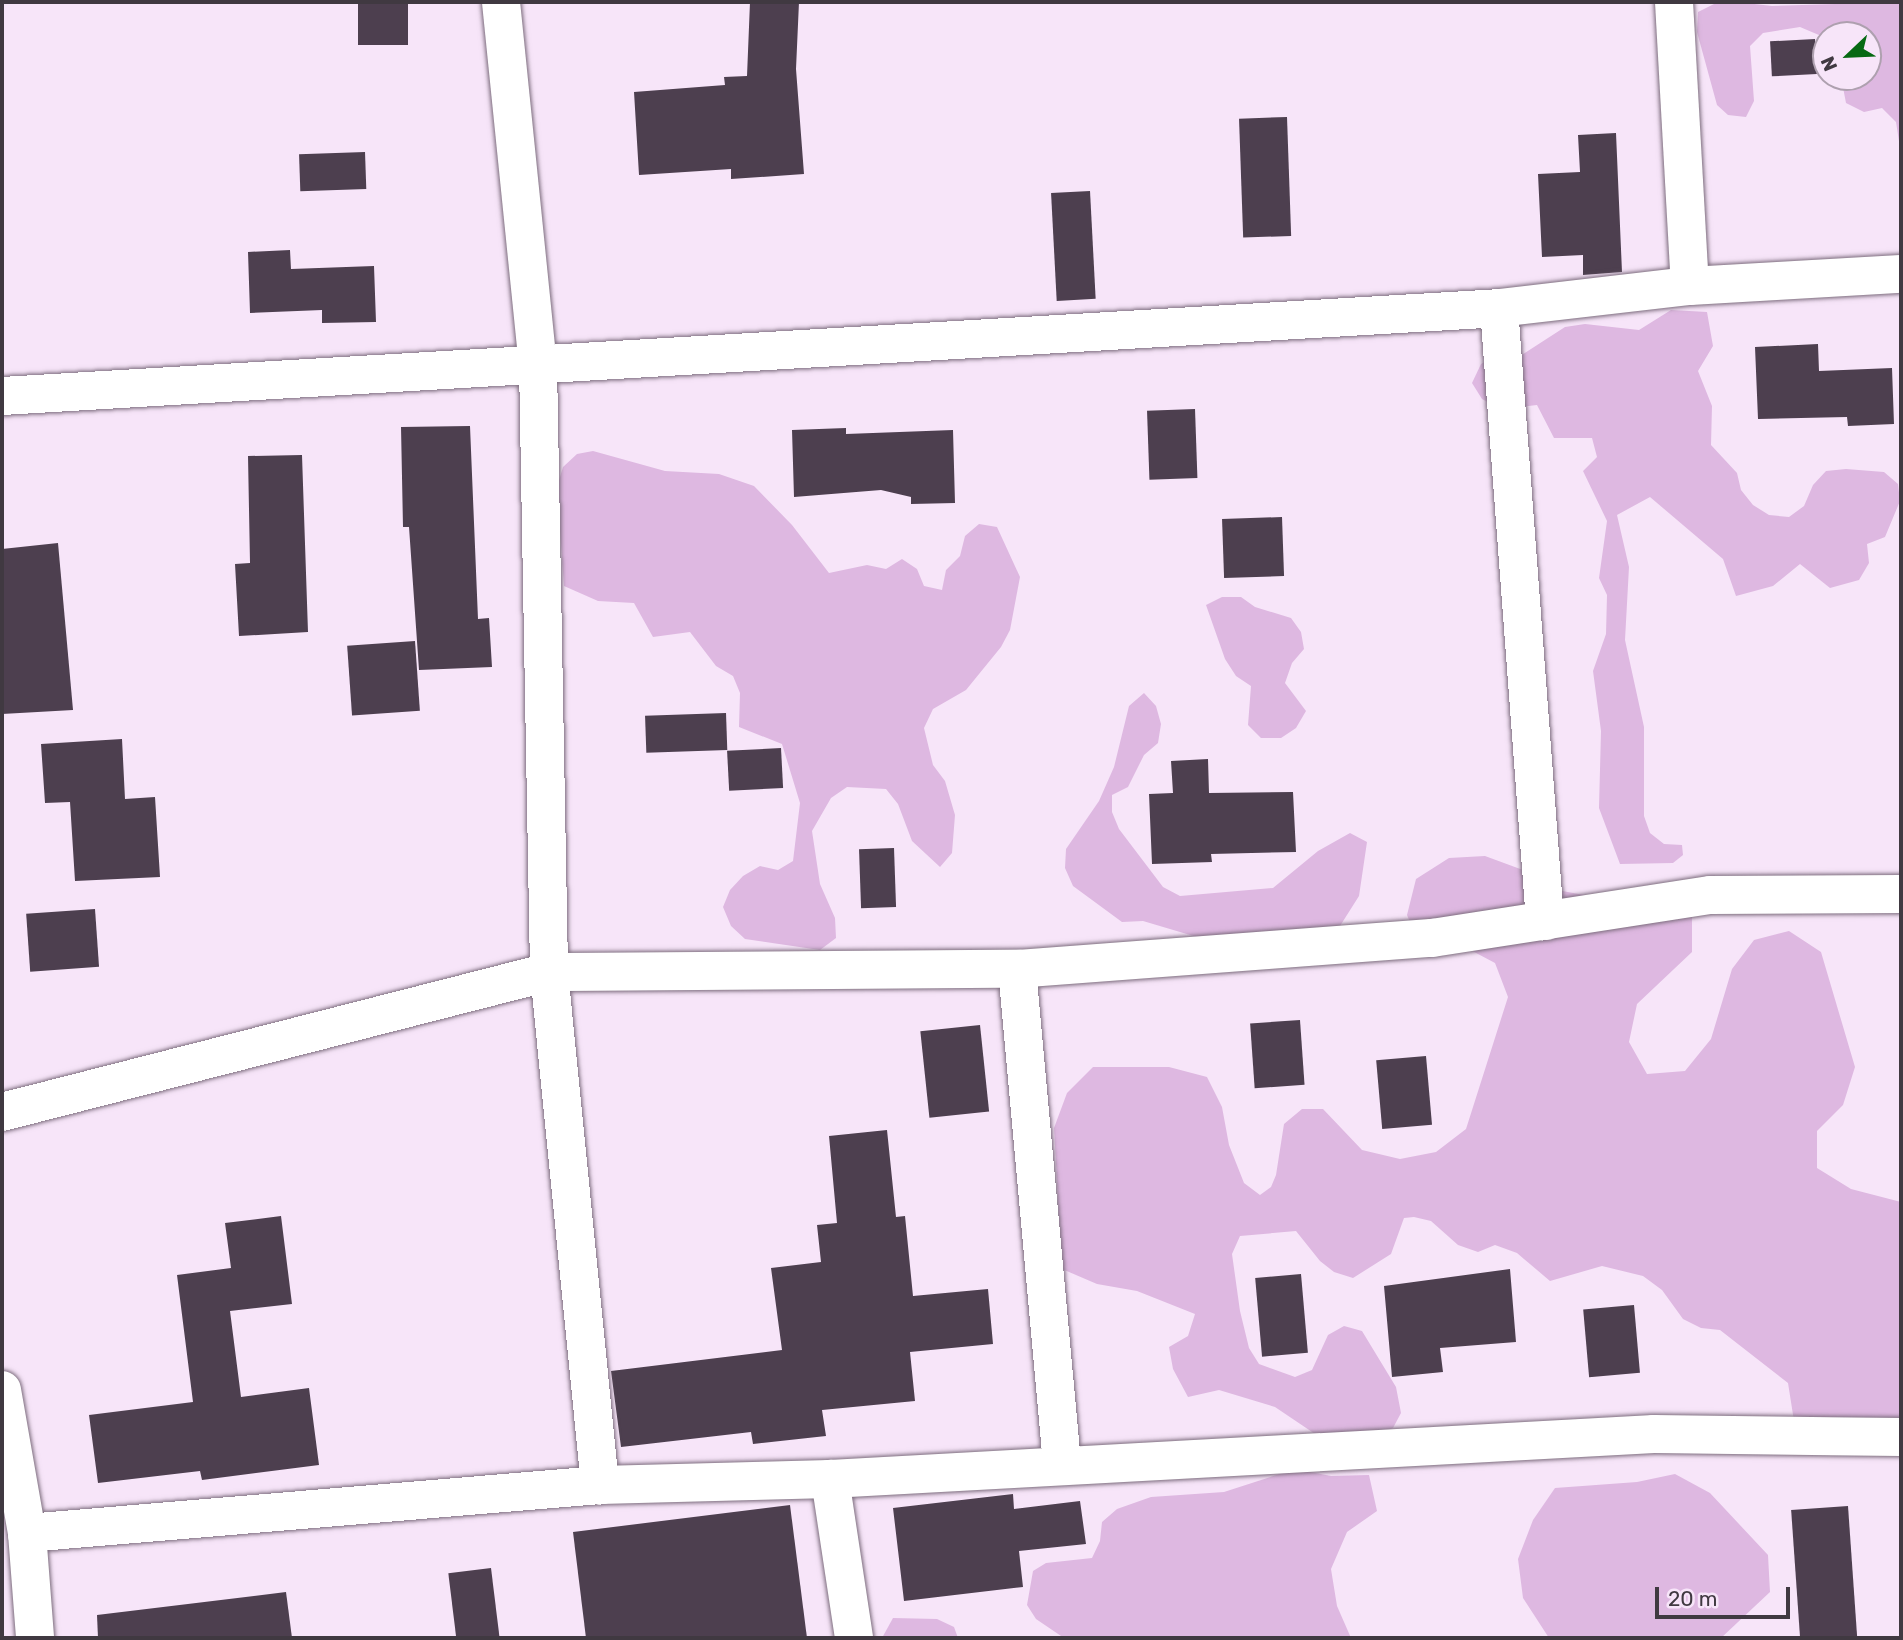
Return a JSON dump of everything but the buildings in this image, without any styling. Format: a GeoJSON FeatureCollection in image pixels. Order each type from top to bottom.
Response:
{"type":"FeatureCollection","features":[{"type":"Feature","properties":{"kind":"street"},"geometry":{"type":"LineString","coordinates":[[501,2],[538,363],[549,972],[600,1485]]}},
{"type":"Feature","properties":{"kind":"street"},"geometry":{"type":"LineString","coordinates":[[1674,2],[1690,286]]}},
{"type":"Feature","properties":{"kind":"street"},"geometry":{"type":"LineString","coordinates":[[2,396],[1499,308],[1690,286],[1901,274]]}},
{"type":"Feature","properties":{"kind":"street"},"geometry":{"type":"LineString","coordinates":[[1499,308],[1545,921]]}},
{"type":"Feature","properties":{"kind":"street"},"geometry":{"type":"LineString","coordinates":[[2,1112],[549,972],[1017,969],[1432,939],[1710,895],[1901,894]]}},
{"type":"Feature","properties":{"kind":"street"},"geometry":{"type":"LineString","coordinates":[[1017,969],[1062,1466]]}},
{"type":"Feature","properties":{"kind":"street"},"geometry":{"type":"LineString","coordinates":[[2,1390],[27,1533],[35,1638]]}},
{"type":"Feature","properties":{"kind":"street"},"geometry":{"type":"LineString","coordinates":[[27,1533],[600,1485],[830,1479],[1654,1434],[1901,1437]]}},
{"type":"Feature","properties":{"kind":"street"},"geometry":{"type":"LineString","coordinates":[[830,1479],[854,1638]]}},
{"type":"Feature","properties":{"kind":"shaded area"},"geometry":{"type":"Polygon","coordinates":[[[1737,2],[1772,6],[1901,2],[1901,154],[1896,122],[1882,108],[1864,112],[1846,103],[1844,91],[1882,91],[1882,21],[1812,21],[1812,32],[1800,27],[1763,33],[1750,46],[1754,101],[1746,117],[1728,115],[1717,105],[1697,32],[1698,12],[1716,3],[1737,2]]]}},
{"type":"Feature","properties":{"kind":"shaded area"},"geometry":{"type":"Polygon","coordinates":[[[1671,310],[1707,312],[1713,346],[1698,371],[1712,406],[1711,445],[1737,473],[1741,490],[1753,505],[1769,515],[1789,517],[1804,506],[1813,485],[1826,471],[1846,469],[1884,472],[1898,484],[1900,501],[1885,537],[1867,544],[1869,563],[1859,580],[1830,588],[1800,564],[1773,586],[1736,596],[1723,559],[1650,497],[1617,515],[1629,567],[1625,640],[1644,727],[1644,816],[1650,833],[1664,844],[1682,845],[1683,855],[1673,863],[1620,864],[1599,808],[1601,731],[1593,671],[1606,634],[1607,595],[1599,578],[1607,521],[1583,471],[1597,457],[1592,438],[1554,438],[1537,405],[1500,409],[1482,399],[1472,383],[1481,364],[1499,354],[1517,358],[1565,327],[1585,324],[1639,330],[1671,310]]]}},
{"type":"Feature","properties":{"kind":"shaded area"},"geometry":{"type":"Polygon","coordinates":[[[593,451],[665,471],[719,474],[754,486],[792,525],[829,573],[867,565],[886,569],[902,559],[917,569],[924,586],[942,590],[946,570],[960,556],[965,536],[979,524],[997,527],[1020,577],[1010,630],[1001,647],[966,690],[933,709],[924,728],[933,765],[945,781],[955,815],[952,853],[940,867],[912,841],[898,804],[886,789],[847,787],[831,798],[812,831],[820,884],[835,918],[836,938],[820,950],[745,939],[731,926],[723,907],[730,890],[743,876],[760,866],[778,870],[793,861],[800,803],[782,744],[739,727],[740,693],[733,676],[716,666],[690,632],[653,637],[634,603],[598,601],[564,586],[557,487],[563,467],[577,454],[593,451]]]}},
{"type":"Feature","properties":{"kind":"shaded area"},"geometry":{"type":"Polygon","coordinates":[[[1222,597],[1241,597],[1255,607],[1291,618],[1301,632],[1304,649],[1292,663],[1285,683],[1306,711],[1296,728],[1281,738],[1261,738],[1248,725],[1251,686],[1236,676],[1225,659],[1206,605],[1222,597]]]}},
{"type":"Feature","properties":{"kind":"shaded area"},"geometry":{"type":"Polygon","coordinates":[[[1144,693],[1156,706],[1161,724],[1158,743],[1144,755],[1128,787],[1112,795],[1112,812],[1119,829],[1163,887],[1180,896],[1273,888],[1318,851],[1350,833],[1367,842],[1359,896],[1340,926],[1217,943],[1143,921],[1122,922],[1073,886],[1065,868],[1066,849],[1099,801],[1114,767],[1129,706],[1144,693]]]}},
{"type":"Feature","properties":{"kind":"shaded area"},"geometry":{"type":"Polygon","coordinates":[[[1485,856],[1523,870],[1557,890],[1692,915],[1692,952],[1637,1004],[1629,1042],[1647,1074],[1685,1071],[1711,1039],[1732,969],[1754,940],[1789,931],[1821,952],[1855,1067],[1843,1105],[1817,1131],[1817,1168],[1851,1189],[1901,1202],[1901,1426],[1794,1421],[1788,1383],[1720,1330],[1701,1328],[1683,1319],[1662,1290],[1643,1276],[1602,1266],[1550,1281],[1517,1253],[1495,1245],[1478,1252],[1458,1245],[1431,1221],[1414,1217],[1404,1218],[1391,1254],[1353,1278],[1334,1272],[1320,1261],[1296,1231],[1240,1236],[1232,1254],[1240,1311],[1249,1348],[1259,1364],[1295,1377],[1312,1370],[1328,1335],[1344,1326],[1362,1331],[1396,1387],[1401,1413],[1393,1428],[1361,1443],[1324,1440],[1275,1407],[1219,1390],[1188,1397],[1173,1369],[1169,1347],[1188,1336],[1195,1314],[1137,1291],[1097,1284],[1062,1269],[1054,1128],[1067,1093],[1093,1067],[1169,1067],[1207,1077],[1222,1107],[1229,1145],[1244,1183],[1260,1195],[1271,1187],[1276,1175],[1284,1124],[1302,1109],[1323,1109],[1362,1150],[1400,1159],[1436,1152],[1466,1129],[1508,997],[1495,963],[1461,945],[1421,948],[1407,915],[1416,879],[1449,858],[1485,856]]]}},
{"type":"Feature","properties":{"kind":"shaded area"},"geometry":{"type":"Polygon","coordinates":[[[1295,1469],[1331,1476],[1369,1475],[1377,1511],[1347,1532],[1331,1569],[1337,1606],[1351,1638],[1064,1638],[1036,1619],[1027,1605],[1033,1571],[1046,1563],[1092,1558],[1100,1541],[1102,1522],[1117,1509],[1151,1497],[1224,1492],[1295,1469]]]}},
{"type":"Feature","properties":{"kind":"shaded area"},"geometry":{"type":"Polygon","coordinates":[[[1675,1474],[1710,1493],[1768,1555],[1770,1592],[1721,1638],[1549,1638],[1523,1598],[1518,1559],[1533,1520],[1555,1488],[1637,1482],[1675,1474]]]}},
{"type":"Feature","properties":{"kind":"shaded area"},"geometry":{"type":"Polygon","coordinates":[[[893,1618],[937,1619],[954,1627],[958,1638],[882,1638],[893,1618]]]}}]}
